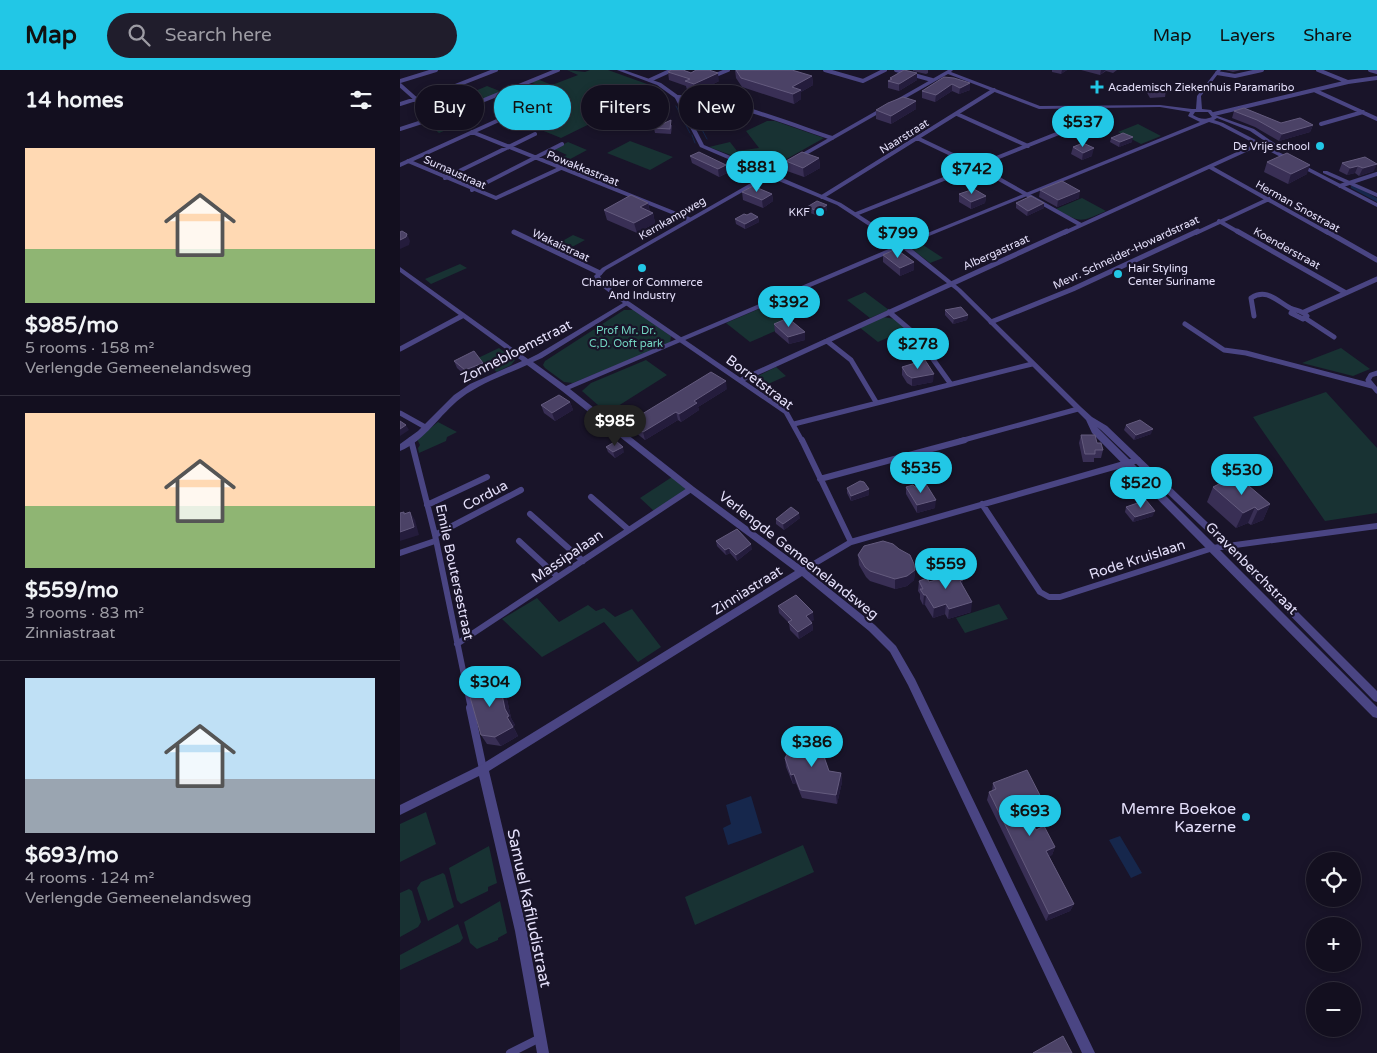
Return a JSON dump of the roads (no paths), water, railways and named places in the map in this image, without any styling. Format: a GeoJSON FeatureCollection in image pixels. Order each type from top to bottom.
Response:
{"type":"FeatureCollection","features":[{"type":"Feature","properties":{"kind":"street"},"geometry":{"type":"LineString","coordinates":[[400,104],[415,100],[400,83],[436,70]]}},
{"type":"Feature","properties":{"kind":"street"},"geometry":{"type":"LineString","coordinates":[[456,85],[496,70]]}},
{"type":"Feature","properties":{"kind":"street"},"geometry":{"type":"LineString","coordinates":[[484,100],[558,70]]}},
{"type":"Feature","properties":{"kind":"street"},"geometry":{"type":"LineString","coordinates":[[619,70],[666,87],[677,97],[697,97],[772,118],[832,138]]}},
{"type":"Feature","properties":{"kind":"street"},"geometry":{"type":"LineString","coordinates":[[650,80],[672,70]]}},
{"type":"Feature","properties":{"kind":"street"},"geometry":{"type":"LineString","coordinates":[[699,70],[716,74],[728,70]]}},
{"type":"Feature","properties":{"kind":"street"},"geometry":{"type":"LineString","coordinates":[[825,70],[863,81],[885,70]]}},
{"type":"Feature","properties":{"kind":"street"},"geometry":{"type":"LineString","coordinates":[[896,70],[932,80]]}},
{"type":"Feature","properties":{"kind":"street"},"geometry":{"type":"LineString","coordinates":[[1199,110],[1199,96],[1218,72],[1235,76],[1262,70]]}},
{"type":"Feature","properties":{"kind":"street"},"geometry":{"type":"LineString","coordinates":[[1318,70],[1347,81]]}},
{"type":"Feature","properties":{"kind":"street"},"geometry":{"type":"LineString","coordinates":[[1370,70],[1377,72]]}},
{"type":"Feature","properties":{"kind":"street"},"geometry":{"type":"LineString","coordinates":[[950,71],[1039,108],[1148,106],[1171,109],[1218,123],[1377,205]]}},
{"type":"Feature","properties":{"kind":"street","name":"Kernkampweg"},"geometry":{"type":"LineString","coordinates":[[600,273],[689,219],[950,71]]}},
{"type":"Feature","properties":{"kind":"street"},"geometry":{"type":"LineString","coordinates":[[564,389],[1026,194],[1207,120],[1214,115],[1316,91],[1347,81],[1377,78]]}},
{"type":"Feature","properties":{"kind":"street","name":"Naarstraat"},"geometry":{"type":"LineString","coordinates":[[822,197],[994,90]]}},
{"type":"Feature","properties":{"kind":"street"},"geometry":{"type":"LineString","coordinates":[[1316,91],[1377,119]]}},
{"type":"Feature","properties":{"kind":"street","name":"Gravenberchstraat"},"geometry":{"type":"LineString","coordinates":[[677,97],[702,146],[822,197],[856,214],[903,246],[951,284],[992,322],[1078,409],[1089,419],[1104,428],[1214,548],[1377,714]]}},
{"type":"Feature","properties":{"kind":"street"},"geometry":{"type":"LineString","coordinates":[[1198,102],[1207,111],[1252,130],[1286,153],[1377,195]]}},
{"type":"Feature","properties":{"kind":"street"},"geometry":{"type":"LineString","coordinates":[[856,214],[1089,120],[1085,108]]}},
{"type":"Feature","properties":{"kind":"street"},"geometry":{"type":"LineString","coordinates":[[1192,115],[1199,110],[1207,111]]}},
{"type":"Feature","properties":{"kind":"street"},"geometry":{"type":"LineString","coordinates":[[1321,124],[1363,112]]}},
{"type":"Feature","properties":{"kind":"street"},"geometry":{"type":"LineString","coordinates":[[957,114],[1028,146]]}},
{"type":"Feature","properties":{"kind":"street"},"geometry":{"type":"LineString","coordinates":[[1190,126],[1194,122],[1192,115]]}},
{"type":"Feature","properties":{"kind":"street"},"geometry":{"type":"LineString","coordinates":[[400,165],[494,122]]}},
{"type":"Feature","properties":{"kind":"street"},"geometry":{"type":"LineString","coordinates":[[400,128],[415,123]]}},
{"type":"Feature","properties":{"kind":"street","name":"Powakkastraat"},"geometry":{"type":"LineString","coordinates":[[472,132],[689,219]]}},
{"type":"Feature","properties":{"kind":"street"},"geometry":{"type":"LineString","coordinates":[[445,178],[535,134]]}},
{"type":"Feature","properties":{"kind":"street"},"geometry":{"type":"LineString","coordinates":[[917,138],[976,166],[1081,225]]}},
{"type":"Feature","properties":{"kind":"street"},"geometry":{"type":"LineString","coordinates":[[472,190],[562,144]]}},
{"type":"Feature","properties":{"kind":"street","name":"Albergastraat"},"geometry":{"type":"LineString","coordinates":[[741,380],[1260,144]]}},
{"type":"Feature","properties":{"kind":"street","name":"Surnaustraat"},"geometry":{"type":"LineString","coordinates":[[408,161],[472,190],[496,198],[561,168]]}},
{"type":"Feature","properties":{"kind":"street","name":"Herman Snostraat"},"geometry":{"type":"LineString","coordinates":[[1210,167],[1377,260]]}},
{"type":"Feature","properties":{"kind":"street"},"geometry":{"type":"LineString","coordinates":[[1340,186],[1377,174]]}},
{"type":"Feature","properties":{"kind":"street","name":"Mevr. Schneider-Howardstraat"},"geometry":{"type":"LineString","coordinates":[[992,322],[1073,289],[1269,199]]}},
{"type":"Feature","properties":{"kind":"street","name":"Koenderstraat"},"geometry":{"type":"LineString","coordinates":[[1219,221],[1346,293]]}},
{"type":"Feature","properties":{"kind":"street","name":"Wakaistraat"},"geometry":{"type":"LineString","coordinates":[[514,232],[600,273]]}},
{"type":"Feature","properties":{"kind":"street","name":"Verlengde Gemeenelandsweg"},"geometry":{"type":"LineString","coordinates":[[400,269],[564,389],[802,572],[872,628],[893,650],[902,663],[1088,1053]]}},
{"type":"Feature","properties":{"kind":"street"},"geometry":{"type":"LineString","coordinates":[[600,273],[597,276],[600,283],[627,303]]}},
{"type":"Feature","properties":{"kind":"street"},"geometry":{"type":"LineString","coordinates":[[1254,316],[1251,298],[1260,294],[1274,297],[1294,310],[1304,312],[1377,279]]}},
{"type":"Feature","properties":{"kind":"street","name":"Borretstraat"},"geometry":{"type":"LineString","coordinates":[[627,303],[786,412],[794,424],[851,542]]}},
{"type":"Feature","properties":{"kind":"street","name":"Zonnebloemstraat"},"geometry":{"type":"LineString","coordinates":[[400,448],[427,428],[457,396],[473,386],[570,340],[627,303]]}},
{"type":"Feature","properties":{"kind":"street"},"geometry":{"type":"LineString","coordinates":[[1294,310],[1291,313],[1294,316],[1305,318],[1334,337]]}},
{"type":"Feature","properties":{"kind":"street"},"geometry":{"type":"LineString","coordinates":[[889,312],[915,334],[950,383]]}},
{"type":"Feature","properties":{"kind":"street"},"geometry":{"type":"LineString","coordinates":[[1304,312],[1307,314],[1305,318]]}},
{"type":"Feature","properties":{"kind":"street"},"geometry":{"type":"LineString","coordinates":[[400,349],[462,316]]}},
{"type":"Feature","properties":{"kind":"street"},"geometry":{"type":"LineString","coordinates":[[1186,324],[1224,350],[1246,353],[1372,386]]}},
{"type":"Feature","properties":{"kind":"street"},"geometry":{"type":"LineString","coordinates":[[827,341],[851,360],[876,402]]}},
{"type":"Feature","properties":{"kind":"street"},"geometry":{"type":"LineString","coordinates":[[794,424],[950,383],[1032,364]]}},
{"type":"Feature","properties":{"kind":"street"},"geometry":{"type":"LineString","coordinates":[[1377,373],[1371,375],[1368,380],[1377,391]]}},
{"type":"Feature","properties":{"kind":"street"},"geometry":{"type":"LineString","coordinates":[[820,479],[1078,409]]}},
{"type":"Feature","properties":{"kind":"street"},"geometry":{"type":"LineString","coordinates":[[400,413],[427,428]]}},
{"type":"Feature","properties":{"kind":"street","name":"Emile Boutersestraat"},"geometry":{"type":"LineString","coordinates":[[411,440],[422,478],[483,769]]}},
{"type":"Feature","properties":{"kind":"street","name":"Gravenberchstraat"},"geometry":{"type":"LineString","coordinates":[[1133,461],[1228,546],[1377,698]]}},
{"type":"Feature","properties":{"kind":"street","name":"Zinniastraat"},"geometry":{"type":"LineString","coordinates":[[400,810],[483,769],[851,542],[1133,461]]}},
{"type":"Feature","properties":{"kind":"street"},"geometry":{"type":"LineString","coordinates":[[427,505],[487,477]]}},
{"type":"Feature","properties":{"kind":"street","name":"Massipalaan"},"geometry":{"type":"LineString","coordinates":[[457,644],[691,488]]}},
{"type":"Feature","properties":{"kind":"street","name":"Cordua"},"geometry":{"type":"LineString","coordinates":[[400,553],[435,538],[521,490]]}},
{"type":"Feature","properties":{"kind":"street"},"geometry":{"type":"LineString","coordinates":[[590,497],[629,530]]}},
{"type":"Feature","properties":{"kind":"street","name":"Rode Kruislaan"},"geometry":{"type":"LineString","coordinates":[[982,504],[1040,592],[1049,597],[1060,597],[1214,548],[1377,526]]}},
{"type":"Feature","properties":{"kind":"street"},"geometry":{"type":"LineString","coordinates":[[530,514],[582,562]]}},
{"type":"Feature","properties":{"kind":"street"},"geometry":{"type":"LineString","coordinates":[[519,541],[558,578]]}},
{"type":"Feature","properties":{"kind":"street","name":"Samuel Kafiludistraat"},"geometry":{"type":"LineString","coordinates":[[483,769],[521,931],[543,1053]]}},
{"type":"Feature","properties":{"kind":"street"},"geometry":{"type":"LineString","coordinates":[[510,1053],[540,1038]]}},
{"type":"Feature","properties":{"kind":"water"},"geometry":{"type":"Polygon","coordinates":[[[751,796],[762,833],[728,845],[723,828],[731,824],[726,805],[751,796]]]}},
{"type":"Feature","properties":{"kind":"water"},"geometry":{"type":"Polygon","coordinates":[[[1120,836],[1142,873],[1131,878],[1109,840],[1120,836]]]}},
{"type":"Feature","properties":{"kind":"waterway"},"geometry":{"type":"LineString","coordinates":[[676,106],[690,133]]}},
{"type":"Feature","properties":{"kind":"waterway"},"geometry":{"type":"LineString","coordinates":[[702,130],[707,139]]}},
{"type":"Feature","properties":{"kind":"waterway"},"geometry":{"type":"LineString","coordinates":[[692,135],[695,143]]}},
{"type":"Feature","properties":{"kind":"waterway"},"geometry":{"type":"LineString","coordinates":[[1353,187],[1377,200]]}},
{"type":"Feature","properties":{"kind":"place","name":"Academisch Ziekenhuis Paramaribo"},"geometry":{"type":"Point","coordinates":[1097,87]}},
{"type":"Feature","properties":{"kind":"place","name":"De Vrije school"},"geometry":{"type":"Point","coordinates":[1320,146]}},
{"type":"Feature","properties":{"kind":"place","name":"KKF"},"geometry":{"type":"Point","coordinates":[820,212]}},
{"type":"Feature","properties":{"kind":"place","name":"Chamber of Commerce And Industry"},"geometry":{"type":"Point","coordinates":[642,268]}},
{"type":"Feature","properties":{"kind":"place","name":"Hair Styling Center Suriname"},"geometry":{"type":"Point","coordinates":[1118,274]}},
{"type":"Feature","properties":{"kind":"place","name":"Memre Boekoe Kazerne"},"geometry":{"type":"Point","coordinates":[1246,817]}},
{"type":"Feature","properties":{"kind":"park label","name":"Prof Mr. Dr. C,D. Ooft park"},"geometry":{"type":"Point","coordinates":[626,336]}}]}
